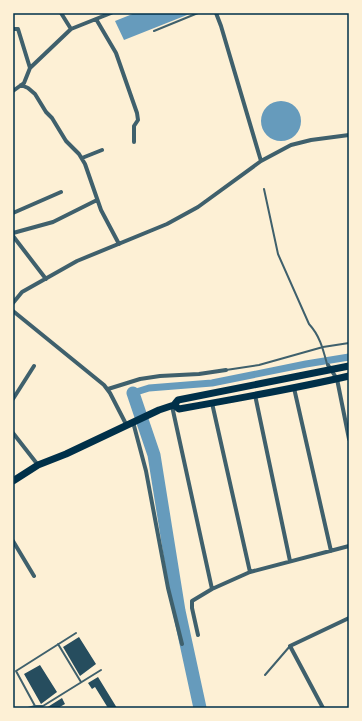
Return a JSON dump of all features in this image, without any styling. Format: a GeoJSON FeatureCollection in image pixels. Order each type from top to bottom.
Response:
{"type":"FeatureCollection","features":[{"type":"Feature","properties":{"kind":"main road"},"geometry":{"type":"LineString","coordinates":[[13,481],[38,465],[66,454],[159,410],[173,406],[178,400],[329,368],[349,366]]}},
{"type":"Feature","properties":{"kind":"main road"},"geometry":{"type":"LineString","coordinates":[[173,406],[179,409],[294,388],[349,376]]}},
{"type":"Feature","properties":{"kind":"street"},"geometry":{"type":"LineString","coordinates":[[61,13],[71,29]]}},
{"type":"Feature","properties":{"kind":"street"},"geometry":{"type":"LineString","coordinates":[[13,92],[24,83],[30,68],[71,29],[110,13]]}},
{"type":"Feature","properties":{"kind":"street"},"geometry":{"type":"LineString","coordinates":[[216,13],[261,161]]}},
{"type":"Feature","properties":{"kind":"street"},"geometry":{"type":"LineString","coordinates":[[96,19],[116,53],[137,113],[138,120],[134,126],[134,142]]}},
{"type":"Feature","properties":{"kind":"street"},"geometry":{"type":"LineString","coordinates":[[13,30],[18,29],[30,68]]}},
{"type":"Feature","properties":{"kind":"street"},"geometry":{"type":"LineString","coordinates":[[21,85],[28,88],[35,94],[63,137],[76,149],[82,158],[97,200],[119,244]]}},
{"type":"Feature","properties":{"kind":"street"},"geometry":{"type":"LineString","coordinates":[[13,302],[22,292],[77,261],[167,224],[198,207],[261,161],[291,145],[311,140],[349,135]]}},
{"type":"Feature","properties":{"kind":"street"},"geometry":{"type":"LineString","coordinates":[[82,158],[102,150]]}},
{"type":"Feature","properties":{"kind":"street"},"geometry":{"type":"LineString","coordinates":[[13,213],[61,192]]}},
{"type":"Feature","properties":{"kind":"street"},"geometry":{"type":"LineString","coordinates":[[46,279],[13,237],[53,222],[97,200]]}},
{"type":"Feature","properties":{"kind":"street"},"geometry":{"type":"LineString","coordinates":[[13,311],[108,389],[130,424],[146,471],[168,588],[182,644]]}},
{"type":"Feature","properties":{"kind":"street"},"geometry":{"type":"LineString","coordinates":[[13,399],[34,366]]}},
{"type":"Feature","properties":{"kind":"street"},"geometry":{"type":"LineString","coordinates":[[329,368],[337,379],[349,438]]}},
{"type":"Feature","properties":{"kind":"street"},"geometry":{"type":"LineString","coordinates":[[108,389],[140,379],[226,370]]}},
{"type":"Feature","properties":{"kind":"street"},"geometry":{"type":"LineString","coordinates":[[294,388],[331,551]]}},
{"type":"Feature","properties":{"kind":"street"},"geometry":{"type":"LineString","coordinates":[[255,395],[290,561]]}},
{"type":"Feature","properties":{"kind":"street"},"geometry":{"type":"LineString","coordinates":[[212,403],[250,572]]}},
{"type":"Feature","properties":{"kind":"street"},"geometry":{"type":"LineString","coordinates":[[173,406],[212,589]]}},
{"type":"Feature","properties":{"kind":"street"},"geometry":{"type":"LineString","coordinates":[[13,433],[38,465]]}},
{"type":"Feature","properties":{"kind":"street"},"geometry":{"type":"LineString","coordinates":[[13,541],[34,576]]}},
{"type":"Feature","properties":{"kind":"street"},"geometry":{"type":"LineString","coordinates":[[198,635],[192,608],[192,600],[212,589],[250,572],[349,546]]}},
{"type":"Feature","properties":{"kind":"street"},"geometry":{"type":"LineString","coordinates":[[323,708],[290,646],[349,618]]}},
{"type":"Feature","properties":{"kind":"lane"},"geometry":{"type":"LineString","coordinates":[[154,31],[198,13]]}},
{"type":"Feature","properties":{"kind":"lane"},"geometry":{"type":"LineString","coordinates":[[264,189],[278,254],[309,324],[317,333],[329,368]]}},
{"type":"Feature","properties":{"kind":"lane"},"geometry":{"type":"LineString","coordinates":[[226,370],[266,363],[287,356],[349,343]]}},
{"type":"Feature","properties":{"kind":"lane"},"geometry":{"type":"LineString","coordinates":[[35,706],[16,671],[76,633]]}},
{"type":"Feature","properties":{"kind":"lane"},"geometry":{"type":"LineString","coordinates":[[58,644],[81,682]]}},
{"type":"Feature","properties":{"kind":"lane"},"geometry":{"type":"LineString","coordinates":[[265,675],[290,646]]}},
{"type":"Feature","properties":{"kind":"lane"},"geometry":{"type":"LineString","coordinates":[[28,708],[43,706],[101,670]]}},
{"type":"Feature","properties":{"kind":"water"},"geometry":{"type":"Polygon","coordinates":[[[135,13],[192,13],[124,40],[115,21],[135,13]]]}},
{"type":"Feature","properties":{"kind":"water"},"geometry":{"type":"Polygon","coordinates":[[[281,101],[289,103],[295,107],[299,113],[301,121],[299,129],[295,135],[289,139],[281,141],[273,139],[267,135],[263,129],[261,121],[263,113],[267,107],[273,103],[281,101]]]}},
{"type":"Feature","properties":{"kind":"building"},"geometry":{"type":"Polygon","coordinates":[[[79,637],[96,664],[80,676],[63,647],[79,637]]]}},
{"type":"Feature","properties":{"kind":"building"},"geometry":{"type":"Polygon","coordinates":[[[40,665],[57,692],[41,704],[24,674],[40,665]]]}},
{"type":"Feature","properties":{"kind":"building"},"geometry":{"type":"Polygon","coordinates":[[[98,677],[117,708],[108,708],[95,687],[92,689],[88,683],[98,677]]]}},
{"type":"Feature","properties":{"kind":"building"},"geometry":{"type":"Polygon","coordinates":[[[62,698],[65,704],[58,708],[46,708],[62,698]]]}},
{"type":"Feature","properties":{"kind":"waterway"},"geometry":{"type":"LineString","coordinates":[[133,393],[149,388],[212,383],[349,357]]}},
{"type":"Feature","properties":{"kind":"waterway"},"geometry":{"type":"LineString","coordinates":[[133,393],[154,455],[179,611],[200,708]]}}]}
